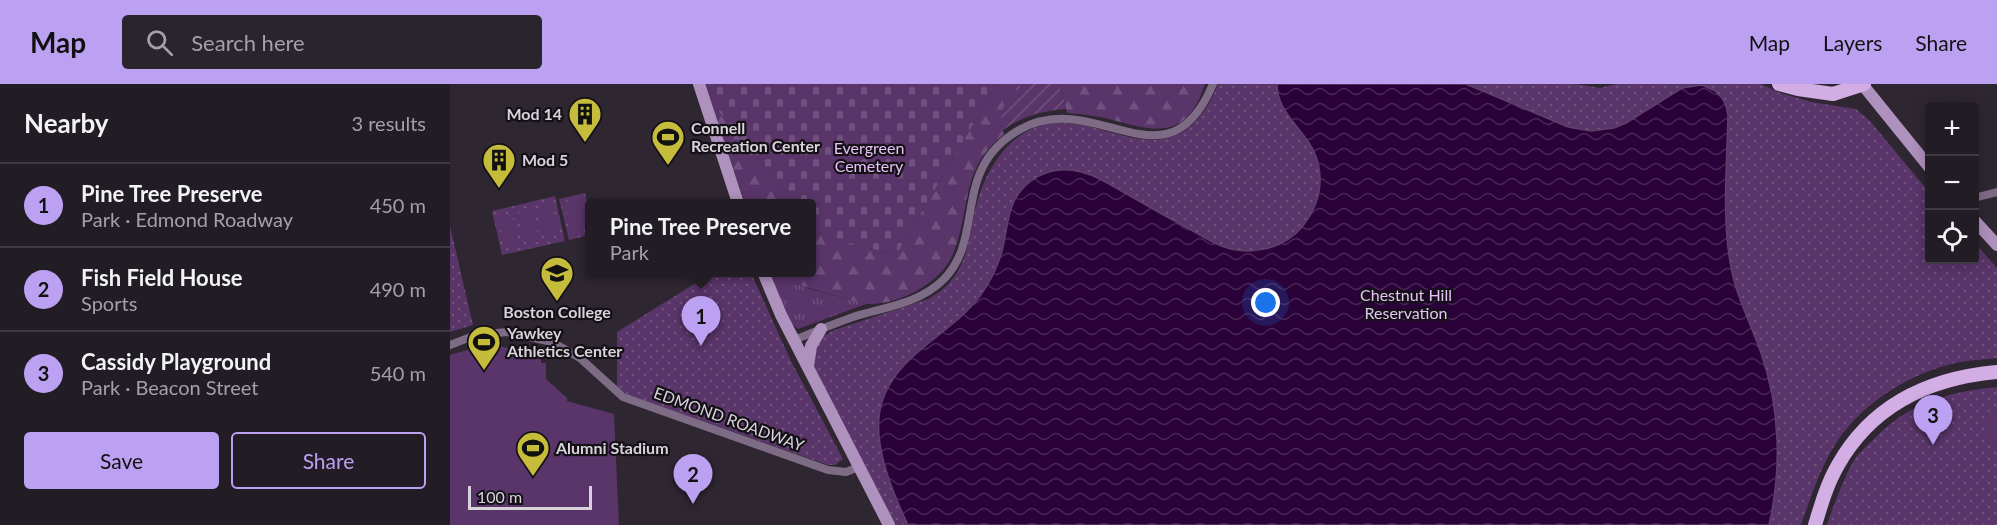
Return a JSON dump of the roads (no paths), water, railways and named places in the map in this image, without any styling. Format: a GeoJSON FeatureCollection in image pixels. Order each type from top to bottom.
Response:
{"type":"FeatureCollection","features":[{"type":"Feature","properties":{"kind":"main road"},"geometry":{"type":"LineString","coordinates":[[699,84],[736,199]]}},
{"type":"Feature","properties":{"kind":"main road"},"geometry":{"type":"LineString","coordinates":[[1779,84],[1833,94],[1863,84],[1925,163]]}},
{"type":"Feature","properties":{"kind":"main road"},"geometry":{"type":"LineString","coordinates":[[1979,225],[1997,245]]}},
{"type":"Feature","properties":{"kind":"main road"},"geometry":{"type":"LineString","coordinates":[[765,277],[807,367],[889,525]]}},
{"type":"Feature","properties":{"kind":"main road"},"geometry":{"type":"LineString","coordinates":[[807,367],[811,346],[821,329]]}},
{"type":"Feature","properties":{"kind":"main road"},"geometry":{"type":"LineString","coordinates":[[1815,525],[1828,485],[1838,465],[1851,446],[1876,419],[1901,400],[1932,384],[1961,376],[1997,372]]}},
{"type":"Feature","properties":{"kind":"street"},"geometry":{"type":"LineString","coordinates":[[794,340],[821,329],[912,301],[926,294],[945,278],[960,254],[981,170],[998,147],[1020,130],[1044,121],[1066,118],[1144,135],[1168,134],[1184,127],[1195,117],[1213,84]]}},
{"type":"Feature","properties":{"kind":"street"},"geometry":{"type":"LineString","coordinates":[[1863,84],[1871,84]]}},
{"type":"Feature","properties":{"kind":"street"},"geometry":{"type":"LineString","coordinates":[[1979,197],[1997,192]]}},
{"type":"Feature","properties":{"kind":"street","name":"EDMOND ROADWAY"},"geometry":{"type":"LineString","coordinates":[[450,345],[466,338],[507,332],[552,342],[580,358],[623,398],[828,470],[846,472],[859,467]]}},
{"type":"Feature","properties":{"kind":"water","name":"Chestnut Hill Reservation"},"geometry":{"type":"Polygon","coordinates":[[[1277,84],[1466,84],[1568,127],[1591,131],[1614,128],[1626,123],[1682,88],[1702,85],[1715,91],[1722,98],[1728,115],[1726,207],[1732,274],[1761,353],[1775,417],[1776,482],[1769,525],[908,525],[884,465],[879,432],[882,402],[889,385],[900,370],[912,357],[968,310],[983,291],[999,261],[1009,215],[1016,197],[1031,181],[1047,172],[1065,170],[1082,172],[1100,179],[1219,245],[1230,249],[1253,251],[1275,246],[1294,235],[1302,227],[1312,213],[1320,189],[1320,172],[1314,152],[1282,106],[1277,84]]]}},
{"type":"Feature","properties":{"kind":"place","name":"Mod 14"},"geometry":{"type":"Point","coordinates":[585,143]}},
{"type":"Feature","properties":{"kind":"place","name":"Connell Recreation Center"},"geometry":{"type":"Point","coordinates":[668,166]}},
{"type":"Feature","properties":{"kind":"place","name":"Mod 5"},"geometry":{"type":"Point","coordinates":[499,189]}},
{"type":"Feature","properties":{"kind":"place","name":"Boston College"},"geometry":{"type":"Point","coordinates":[557,302]}},
{"type":"Feature","properties":{"kind":"place","name":"Pine Tree Preserve"},"geometry":{"type":"Point","coordinates":[701,346]}},
{"type":"Feature","properties":{"kind":"place","name":"Yawkey Athletics Center"},"geometry":{"type":"Point","coordinates":[484,371]}},
{"type":"Feature","properties":{"kind":"place","name":"Cassidy Playground"},"geometry":{"type":"Point","coordinates":[1933,445]}},
{"type":"Feature","properties":{"kind":"place","name":"Alumni Stadium"},"geometry":{"type":"Point","coordinates":[533,477]}},
{"type":"Feature","properties":{"kind":"place","name":"Fish Field House"},"geometry":{"type":"Point","coordinates":[693,504]}},
{"type":"Feature","properties":{"kind":"park label","name":"Evergreen Cemetery"},"geometry":{"type":"Point","coordinates":[869,157]}}]}
